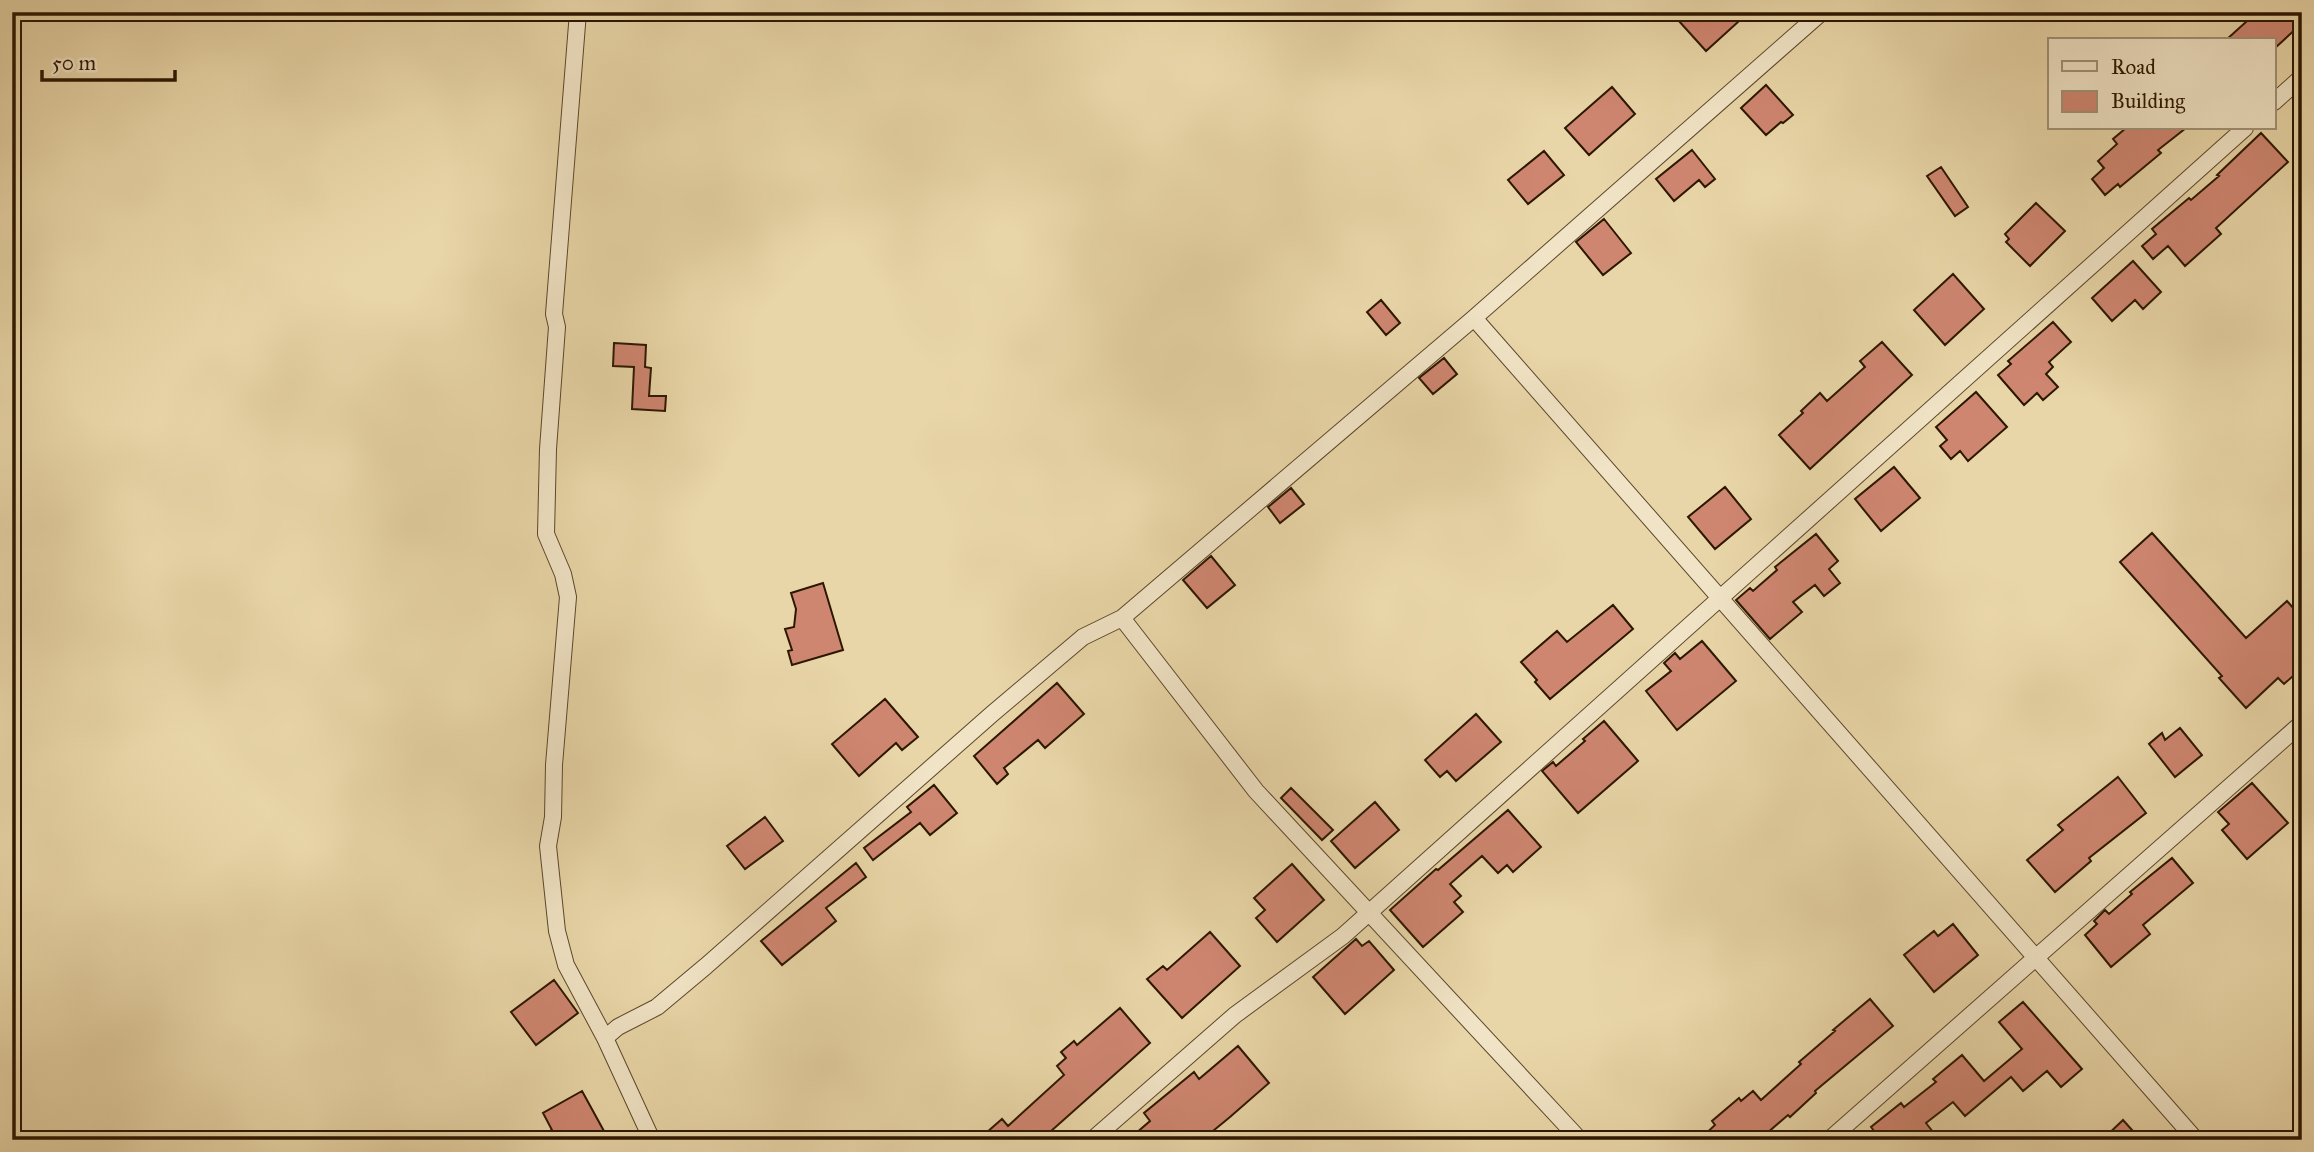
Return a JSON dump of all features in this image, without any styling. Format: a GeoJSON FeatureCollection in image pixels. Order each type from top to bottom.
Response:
{"type":"FeatureCollection","features":[{"type":"Feature","properties":{"kind":"street"},"geometry":{"type":"LineString","coordinates":[[578,12],[554,314],[557,327],[548,449],[546,534],[562,573],[568,597],[554,765],[553,817],[548,846],[557,931],[566,965],[605,1038],[652,1140]]}},
{"type":"Feature","properties":{"kind":"street"},"geometry":{"type":"LineString","coordinates":[[605,1038],[618,1027],[657,1007],[706,967],[1083,637],[1122,618],[1474,318],[1822,12]]}},
{"type":"Feature","properties":{"kind":"street"},"geometry":{"type":"LineString","coordinates":[[2276,100],[2302,77]]}},
{"type":"Feature","properties":{"kind":"street"},"geometry":{"type":"LineString","coordinates":[[1092,1140],[1236,1015],[1343,936],[2243,130]]}},
{"type":"Feature","properties":{"kind":"street"},"geometry":{"type":"LineString","coordinates":[[1474,318],[2196,1140]]}},
{"type":"Feature","properties":{"kind":"street"},"geometry":{"type":"LineString","coordinates":[[1122,618],[1256,791],[1580,1140]]}},
{"type":"Feature","properties":{"kind":"street"},"geometry":{"type":"LineString","coordinates":[[1829,1140],[2302,723]]}},
{"type":"Feature","properties":{"kind":"building"},"geometry":{"type":"Polygon","coordinates":[[[1687,12],[1729,12],[1738,22],[1706,51],[1678,20],[1687,12]]]}},
{"type":"Feature","properties":{"kind":"building"},"geometry":{"type":"Polygon","coordinates":[[[2257,12],[2287,12],[2299,26],[2276,47],[2276,38],[2228,38],[2257,12]]]}},
{"type":"Feature","properties":{"kind":"building"},"geometry":{"type":"Polygon","coordinates":[[[1766,85],[1793,115],[1766,135],[1741,108],[1766,85]]]}},
{"type":"Feature","properties":{"kind":"building"},"geometry":{"type":"Polygon","coordinates":[[[1612,87],[1635,114],[1589,155],[1565,128],[1612,87]]]}},
{"type":"Feature","properties":{"kind":"building"},"geometry":{"type":"Polygon","coordinates":[[[2124,130],[2183,130],[2158,150],[2161,153],[2120,187],[2118,184],[2105,195],[2092,179],[2104,168],[2098,161],[2117,144],[2113,139],[2124,130]]]}},
{"type":"Feature","properties":{"kind":"building"},"geometry":{"type":"Polygon","coordinates":[[[2261,133],[2288,162],[2216,228],[2221,234],[2185,266],[2168,246],[2153,259],[2142,246],[2156,234],[2152,229],[2219,176],[2217,175],[2261,133]]]}},
{"type":"Feature","properties":{"kind":"building"},"geometry":{"type":"Polygon","coordinates":[[[1692,150],[1715,179],[1705,187],[1699,180],[1674,201],[1656,179],[1692,150]]]}},
{"type":"Feature","properties":{"kind":"building"},"geometry":{"type":"Polygon","coordinates":[[[1544,151],[1564,175],[1528,204],[1508,180],[1544,151]]]}},
{"type":"Feature","properties":{"kind":"building"},"geometry":{"type":"Polygon","coordinates":[[[1941,167],[1968,207],[1955,216],[1927,176],[1941,167]]]}},
{"type":"Feature","properties":{"kind":"building"},"geometry":{"type":"Polygon","coordinates":[[[2036,203],[2065,231],[2030,266],[2006,242],[2009,239],[2005,234],[2036,203]]]}},
{"type":"Feature","properties":{"kind":"building"},"geometry":{"type":"Polygon","coordinates":[[[1604,219],[1631,253],[1603,275],[1576,242],[1604,219]]]}},
{"type":"Feature","properties":{"kind":"building"},"geometry":{"type":"Polygon","coordinates":[[[2133,261],[2161,292],[2143,309],[2135,300],[2112,321],[2092,298],[2133,261]]]}},
{"type":"Feature","properties":{"kind":"building"},"geometry":{"type":"Polygon","coordinates":[[[1953,274],[1984,309],[1945,345],[1914,310],[1953,274]]]}},
{"type":"Feature","properties":{"kind":"building"},"geometry":{"type":"Polygon","coordinates":[[[1381,300],[1400,323],[1386,335],[1367,312],[1381,300]]]}},
{"type":"Feature","properties":{"kind":"building"},"geometry":{"type":"Polygon","coordinates":[[[2053,322],[2071,342],[2049,362],[2053,367],[2046,374],[2058,387],[2043,400],[2037,393],[2024,405],[1998,375],[2011,364],[2008,361],[2053,322]]]}},
{"type":"Feature","properties":{"kind":"building"},"geometry":{"type":"Polygon","coordinates":[[[1882,342],[1912,375],[1810,469],[1779,435],[1820,393],[1827,401],[1865,367],[1860,361],[1882,342]]]}},
{"type":"Feature","properties":{"kind":"building"},"geometry":{"type":"Polygon","coordinates":[[[614,343],[646,345],[645,367],[651,368],[649,396],[666,396],[665,411],[632,409],[634,367],[613,366],[614,343]]]}},
{"type":"Feature","properties":{"kind":"building"},"geometry":{"type":"Polygon","coordinates":[[[1444,358],[1457,374],[1433,394],[1419,378],[1444,358]]]}},
{"type":"Feature","properties":{"kind":"building"},"geometry":{"type":"Polygon","coordinates":[[[1976,392],[2007,427],[1968,461],[1960,451],[1951,459],[1940,446],[1947,440],[1936,427],[1976,392]]]}},
{"type":"Feature","properties":{"kind":"building"},"geometry":{"type":"Polygon","coordinates":[[[1894,467],[1920,498],[1881,531],[1855,499],[1894,467]]]}},
{"type":"Feature","properties":{"kind":"building"},"geometry":{"type":"Polygon","coordinates":[[[1725,487],[1751,519],[1715,549],[1688,517],[1725,487]]]}},
{"type":"Feature","properties":{"kind":"building"},"geometry":{"type":"Polygon","coordinates":[[[1291,488],[1304,504],[1280,523],[1268,507],[1291,488]]]}},
{"type":"Feature","properties":{"kind":"building"},"geometry":{"type":"Polygon","coordinates":[[[2152,533],[2246,638],[2287,601],[2302,618],[2302,668],[2284,684],[2278,678],[2246,708],[2219,678],[2222,676],[2120,562],[2152,533]]]}},
{"type":"Feature","properties":{"kind":"building"},"geometry":{"type":"Polygon","coordinates":[[[1816,534],[1838,561],[1829,569],[1840,583],[1824,596],[1815,585],[1793,602],[1802,612],[1770,639],[1736,600],[1750,588],[1753,591],[1777,570],[1775,567],[1816,534]]]}},
{"type":"Feature","properties":{"kind":"building"},"geometry":{"type":"Polygon","coordinates":[[[1211,556],[1235,585],[1207,608],[1183,580],[1211,556]]]}},
{"type":"Feature","properties":{"kind":"building"},"geometry":{"type":"Polygon","coordinates":[[[823,583],[843,650],[792,665],[788,651],[792,650],[785,629],[794,627],[796,609],[791,593],[823,583]]]}},
{"type":"Feature","properties":{"kind":"building"},"geometry":{"type":"Polygon","coordinates":[[[1613,605],[1633,629],[1550,699],[1521,662],[1557,631],[1567,642],[1613,605]]]}},
{"type":"Feature","properties":{"kind":"building"},"geometry":{"type":"Polygon","coordinates":[[[1702,641],[1736,681],[1677,730],[1646,691],[1671,671],[1664,663],[1675,653],[1680,659],[1702,641]]]}},
{"type":"Feature","properties":{"kind":"building"},"geometry":{"type":"Polygon","coordinates":[[[1057,683],[1084,714],[1045,748],[1038,740],[1004,768],[1008,774],[997,784],[974,756],[1057,683]]]}},
{"type":"Feature","properties":{"kind":"building"},"geometry":{"type":"Polygon","coordinates":[[[885,699],[918,737],[902,750],[896,743],[859,776],[832,744],[885,699]]]}},
{"type":"Feature","properties":{"kind":"building"},"geometry":{"type":"Polygon","coordinates":[[[1476,714],[1501,742],[1456,781],[1447,771],[1440,777],[1425,760],[1476,714]]]}},
{"type":"Feature","properties":{"kind":"building"},"geometry":{"type":"Polygon","coordinates":[[[1604,721],[1638,761],[1578,813],[1542,771],[1553,762],[1556,766],[1604,721]]]}},
{"type":"Feature","properties":{"kind":"building"},"geometry":{"type":"Polygon","coordinates":[[[2180,728],[2202,755],[2175,777],[2149,744],[2162,733],[2165,740],[2180,728]]]}},
{"type":"Feature","properties":{"kind":"building"},"geometry":{"type":"Polygon","coordinates":[[[2118,777],[2146,813],[2089,858],[2091,861],[2055,892],[2027,860],[2063,830],[2058,825],[2118,777]]]}},
{"type":"Feature","properties":{"kind":"building"},"geometry":{"type":"Polygon","coordinates":[[[2252,783],[2288,823],[2247,859],[2222,830],[2229,824],[2218,812],[2252,783]]]}},
{"type":"Feature","properties":{"kind":"building"},"geometry":{"type":"Polygon","coordinates":[[[934,785],[957,813],[930,835],[920,823],[873,860],[864,848],[911,812],[907,807],[934,785]]]}},
{"type":"Feature","properties":{"kind":"building"},"geometry":{"type":"Polygon","coordinates":[[[1291,788],[1333,830],[1322,840],[1281,798],[1291,788]]]}},
{"type":"Feature","properties":{"kind":"building"},"geometry":{"type":"Polygon","coordinates":[[[1375,802],[1399,830],[1355,868],[1331,841],[1375,802]]]}},
{"type":"Feature","properties":{"kind":"building"},"geometry":{"type":"Polygon","coordinates":[[[1508,810],[1541,847],[1513,872],[1507,865],[1498,873],[1482,856],[1450,884],[1461,896],[1454,902],[1463,912],[1423,947],[1390,910],[1508,810]]]}},
{"type":"Feature","properties":{"kind":"building"},"geometry":{"type":"Polygon","coordinates":[[[765,817],[783,841],[745,869],[727,846],[765,817]]]}},
{"type":"Feature","properties":{"kind":"building"},"geometry":{"type":"Polygon","coordinates":[[[2172,858],[2193,883],[2143,925],[2150,934],[2111,967],[2085,935],[2097,924],[2094,921],[2105,910],[2109,914],[2132,894],[2130,892],[2172,858]]]}},
{"type":"Feature","properties":{"kind":"building"},"geometry":{"type":"Polygon","coordinates":[[[856,863],[866,877],[826,908],[836,921],[782,965],[761,941],[856,863]]]}},
{"type":"Feature","properties":{"kind":"building"},"geometry":{"type":"Polygon","coordinates":[[[1292,864],[1324,900],[1277,942],[1256,918],[1265,910],[1254,898],[1292,864]]]}},
{"type":"Feature","properties":{"kind":"building"},"geometry":{"type":"Polygon","coordinates":[[[1953,924],[1978,955],[1934,992],[1904,955],[1934,931],[1938,936],[1953,924]]]}},
{"type":"Feature","properties":{"kind":"building"},"geometry":{"type":"Polygon","coordinates":[[[1210,932],[1240,966],[1182,1018],[1147,979],[1163,966],[1167,970],[1210,932]]]}},
{"type":"Feature","properties":{"kind":"building"},"geometry":{"type":"Polygon","coordinates":[[[1356,939],[1362,946],[1369,941],[1394,970],[1345,1014],[1313,977],[1356,939]]]}},
{"type":"Feature","properties":{"kind":"building"},"geometry":{"type":"Polygon","coordinates":[[[554,980],[578,1013],[536,1045],[511,1012],[554,980]]]}},
{"type":"Feature","properties":{"kind":"building"},"geometry":{"type":"Polygon","coordinates":[[[1870,999],[1893,1026],[1815,1091],[1816,1093],[1790,1117],[1788,1115],[1759,1140],[1699,1140],[1715,1125],[1712,1121],[1739,1098],[1741,1101],[1753,1091],[1761,1100],[1835,1031],[1833,1030],[1870,999]]]}},
{"type":"Feature","properties":{"kind":"building"},"geometry":{"type":"Polygon","coordinates":[[[2023,1002],[2082,1069],[2061,1087],[2047,1071],[2023,1091],[2011,1077],[1965,1116],[1953,1102],[1926,1123],[1933,1132],[1923,1140],[1881,1140],[1871,1127],[1901,1103],[1904,1107],[1936,1082],[1933,1079],[1962,1055],[1984,1081],[2022,1049],[1999,1022],[2023,1002]]]}},
{"type":"Feature","properties":{"kind":"building"},"geometry":{"type":"Polygon","coordinates":[[[1120,1008],[1150,1043],[1041,1140],[978,1140],[1002,1119],[1008,1126],[1064,1075],[1057,1066],[1066,1058],[1061,1052],[1074,1041],[1077,1045],[1120,1008]]]}},
{"type":"Feature","properties":{"kind":"building"},"geometry":{"type":"Polygon","coordinates":[[[1238,1046],[1269,1083],[1230,1117],[1202,1140],[1128,1140],[1150,1121],[1144,1113],[1194,1072],[1199,1079],[1238,1046]]]}},
{"type":"Feature","properties":{"kind":"building"},"geometry":{"type":"Polygon","coordinates":[[[582,1091],[605,1133],[593,1140],[533,1140],[552,1130],[543,1113],[582,1091]]]}},
{"type":"Feature","properties":{"kind":"building"},"geometry":{"type":"Polygon","coordinates":[[[2123,1120],[2141,1140],[2102,1140],[2123,1120]]]}}]}
